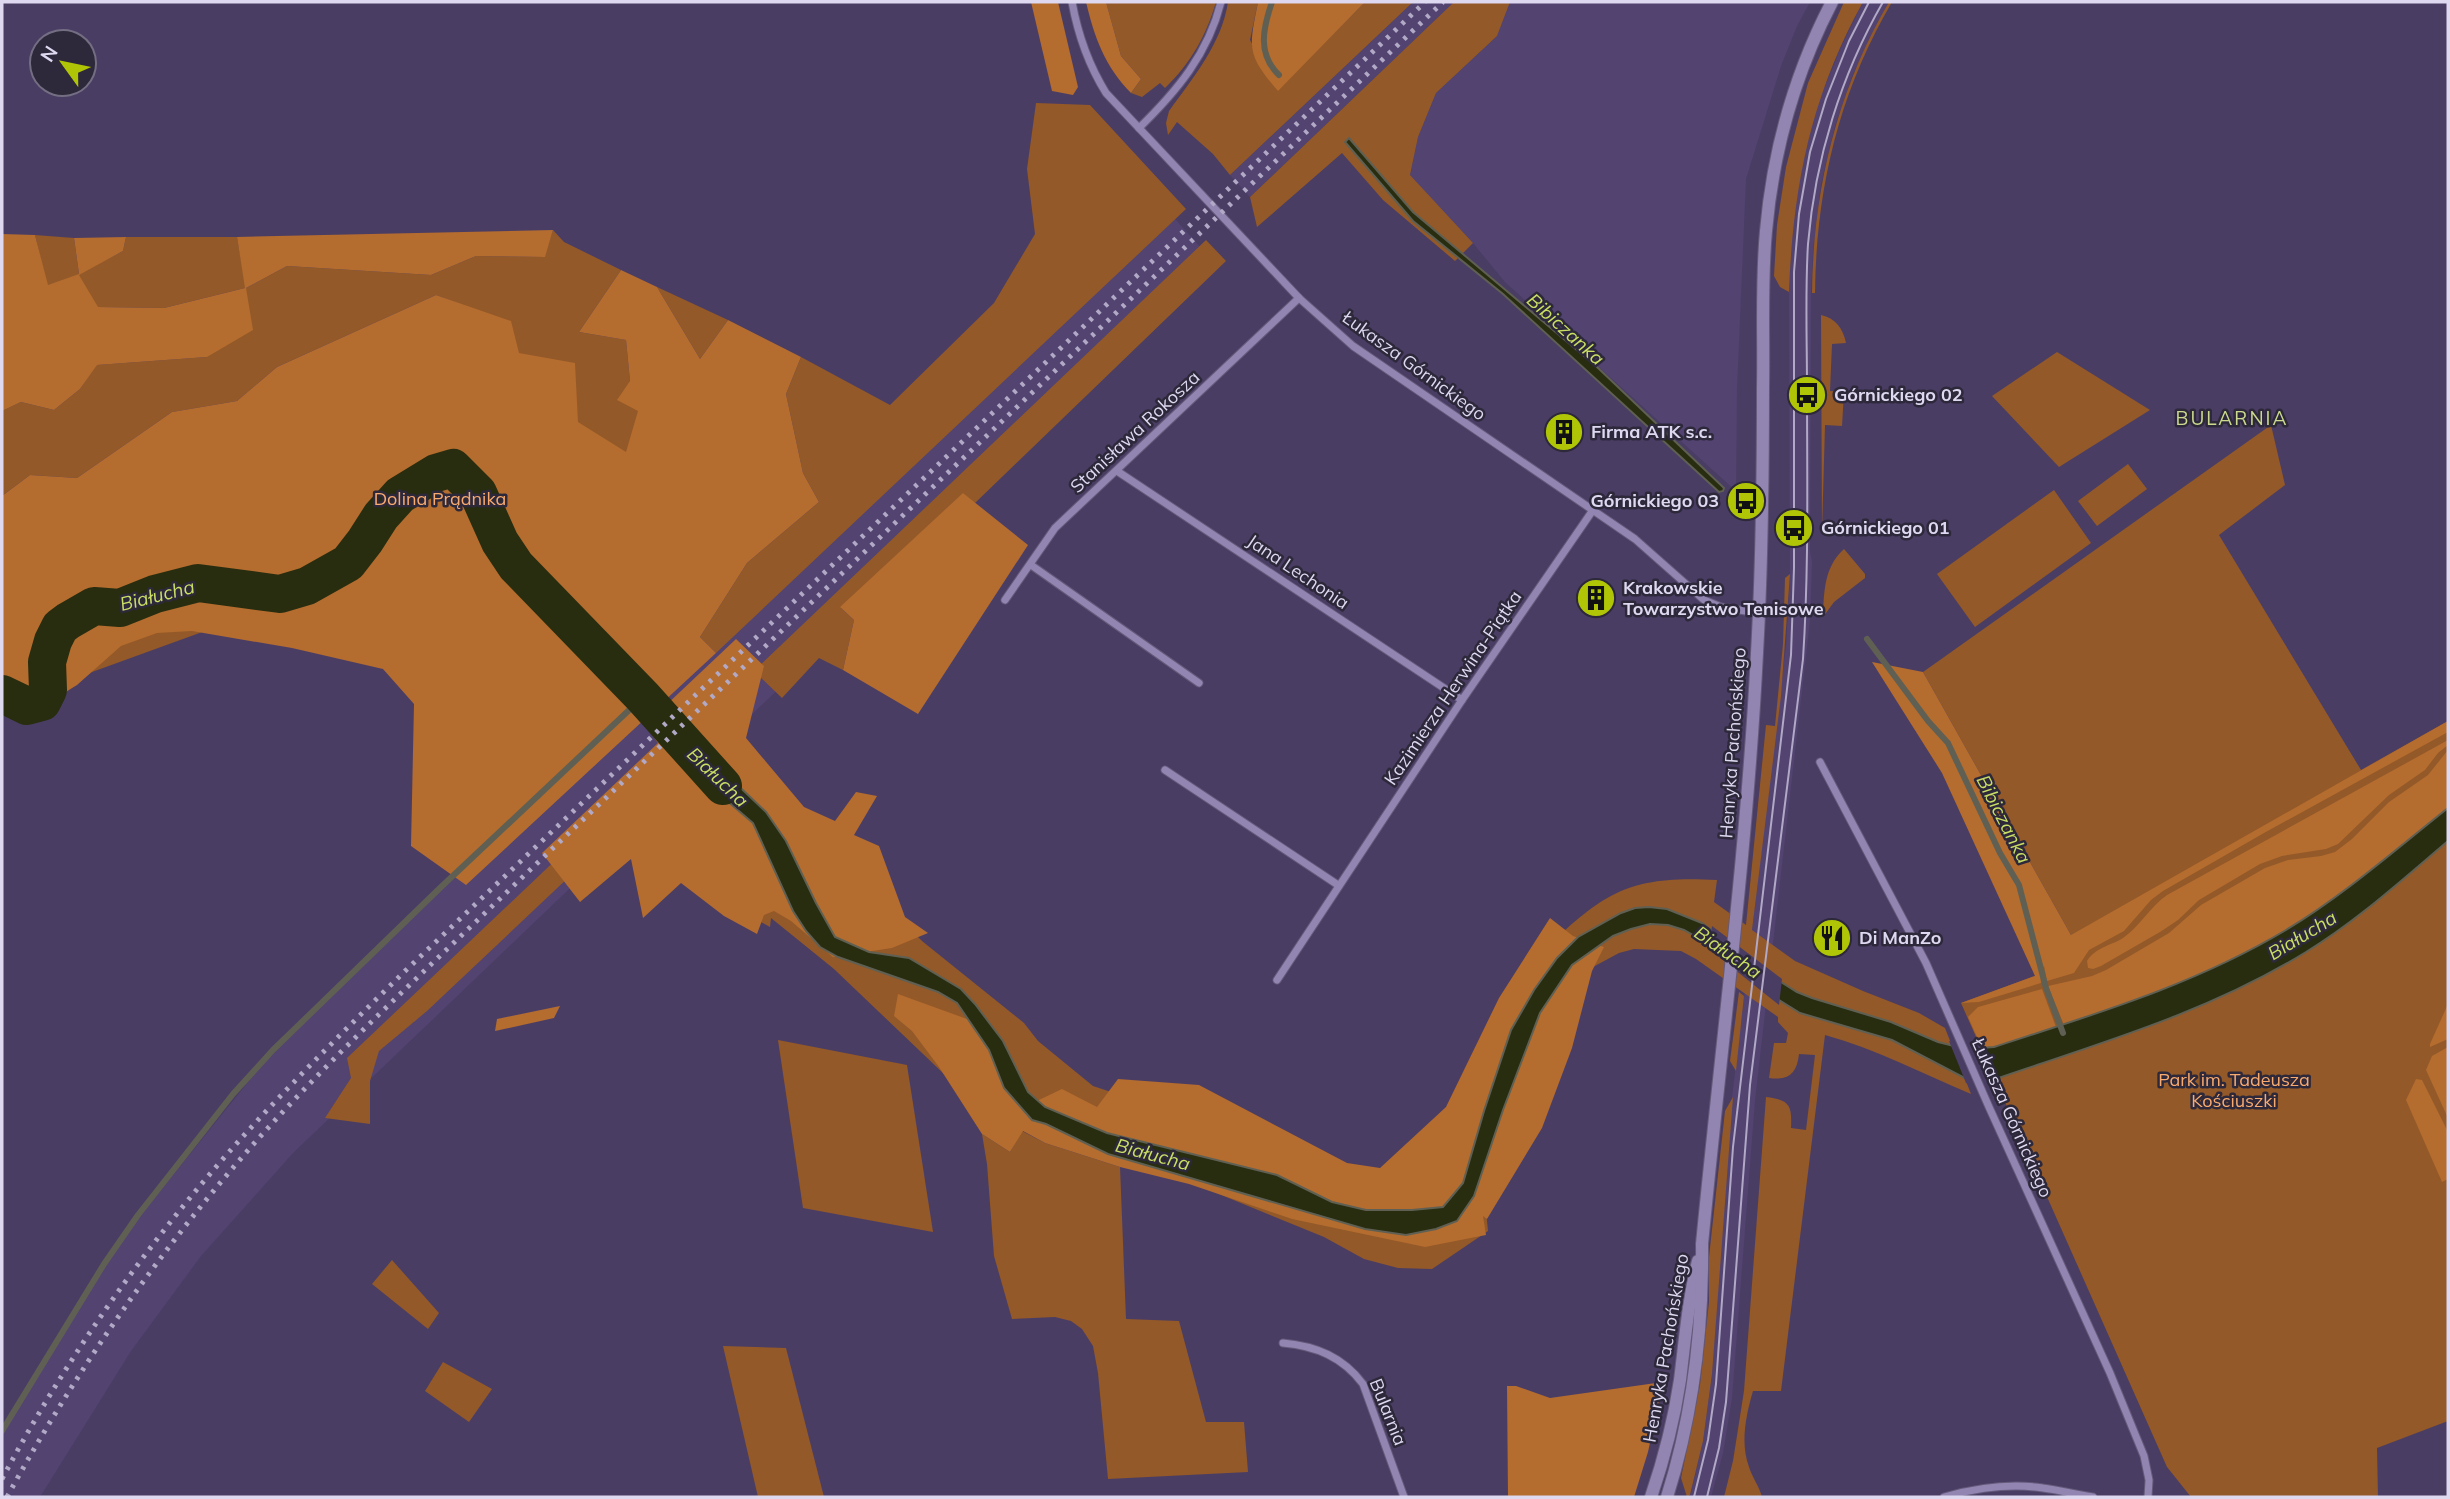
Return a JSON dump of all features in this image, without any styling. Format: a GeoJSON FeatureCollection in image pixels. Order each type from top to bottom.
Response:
{"type":"FeatureCollection","features":[{"type":"Feature","properties":{"kind":"street","name":"Łukasza Górnickiego"},"geometry":{"type":"LineString","coordinates":[[1072,2],[1077,29],[1090,66],[1106,93],[1299,298],[1353,346],[1635,539],[1704,600],[1721,607],[1758,613]]}},
{"type":"Feature","properties":{"kind":"street"},"geometry":{"type":"LineString","coordinates":[[1139,128],[1170,97],[1198,60],[1221,2]]}},
{"type":"Feature","properties":{"kind":"street","name":"Henryka Pachońskiego"},"geometry":{"type":"LineString","coordinates":[[1667,1497],[1684,1435],[1699,1348],[1703,1298],[1702,1244],[1746,815],[1763,486],[1764,255],[1768,213],[1776,162],[1788,113],[1805,61],[1832,2]]}},
{"type":"Feature","properties":{"kind":"street","name":"Stanisława Rokosza"},"geometry":{"type":"LineString","coordinates":[[1005,600],[1055,528],[1299,298]]}},
{"type":"Feature","properties":{"kind":"street","name":"Jana Lechonia"},"geometry":{"type":"LineString","coordinates":[[1117,471],[1462,700]]}},
{"type":"Feature","properties":{"kind":"street","name":"Kazimierza Herwina-Piątka"},"geometry":{"type":"LineString","coordinates":[[1277,980],[1462,700],[1594,510]]}},
{"type":"Feature","properties":{"kind":"street"},"geometry":{"type":"LineString","coordinates":[[1031,565],[1199,683]]}},
{"type":"Feature","properties":{"kind":"street","name":"Łukasza Górnickiego"},"geometry":{"type":"LineString","coordinates":[[1820,762],[1909,928],[2110,1373],[2144,1456],[2149,1480],[2148,1497]]}},
{"type":"Feature","properties":{"kind":"street"},"geometry":{"type":"LineString","coordinates":[[1166,769],[1338,885]]}},
{"type":"Feature","properties":{"kind":"street","name":"Henryka Pachońskiego"},"geometry":{"type":"LineString","coordinates":[[1651,1497],[1665,1455],[1675,1411],[1690,1297],[1702,1244]]}},
{"type":"Feature","properties":{"kind":"street","name":"Bularnia"},"geometry":{"type":"LineString","coordinates":[[1283,1343],[1314,1348],[1332,1355],[1363,1384],[1404,1497]]}},
{"type":"Feature","properties":{"kind":"street"},"geometry":{"type":"LineString","coordinates":[[1944,1497],[2008,1486],[2039,1487],[2093,1497]]}},
{"type":"Feature","properties":{"kind":"shaded area"},"geometry":{"type":"Polygon","coordinates":[[[1413,2],[1454,2],[1250,197],[1230,175],[1413,2]]]}},
{"type":"Feature","properties":{"kind":"shaded area"},"geometry":{"type":"Polygon","coordinates":[[[1510,2],[1810,2],[1781,66],[1746,179],[1737,388],[1736,491],[1505,282],[1473,243],[1410,176],[1418,137],[1436,93],[1497,36],[1510,2]]]}},
{"type":"Feature","properties":{"kind":"shaded area"},"geometry":{"type":"Polygon","coordinates":[[[1863,2],[1889,2],[1853,74],[1835,126],[1821,184],[1813,251],[1810,621],[1755,1100],[1732,1398],[1723,1453],[1711,1497],[1690,1497],[1703,1441],[1712,1374],[1730,1115],[1786,645],[1790,574],[1789,292],[1793,217],[1804,157],[1819,101],[1863,2]]]}},
{"type":"Feature","properties":{"kind":"shaded area"},"geometry":{"type":"Polygon","coordinates":[[[1168,211],[1219,268],[293,1153],[201,1256],[131,1351],[40,1497],[2,1497],[2,1428],[102,1263],[261,1066],[424,905],[488,850],[1168,211]]]}},
{"type":"Feature","properties":{"kind":"green space"},"geometry":{"type":"Polygon","coordinates":[[[1031,2],[1058,2],[1078,87],[1073,95],[1052,91],[1031,2]]]}},
{"type":"Feature","properties":{"kind":"green space"},"geometry":{"type":"Polygon","coordinates":[[[1086,2],[1106,2],[1121,56],[1141,79],[1131,93],[1107,62],[1086,2]]]}},
{"type":"Feature","properties":{"kind":"green space"},"geometry":{"type":"Polygon","coordinates":[[[1106,2],[1216,2],[1202,38],[1183,69],[1165,88],[1160,83],[1142,97],[1131,93],[1141,79],[1121,56],[1106,2]]]}},
{"type":"Feature","properties":{"kind":"green space"},"geometry":{"type":"Polygon","coordinates":[[[1228,2],[1258,2],[1250,40],[1278,90],[1365,2],[1413,2],[1230,175],[1213,154],[1177,122],[1168,135],[1166,123],[1169,111],[1213,46],[1220,32],[1228,2]]]}},
{"type":"Feature","properties":{"kind":"green space"},"geometry":{"type":"Polygon","coordinates":[[[1258,2],[1365,2],[1278,91],[1255,59],[1252,41],[1258,2]]]}},
{"type":"Feature","properties":{"kind":"green space"},"geometry":{"type":"Polygon","coordinates":[[[1454,2],[1510,2],[1497,36],[1436,93],[1418,137],[1410,175],[1473,243],[1455,261],[1383,200],[1342,153],[1257,227],[1250,197],[1454,2]]]}},
{"type":"Feature","properties":{"kind":"green space"},"geometry":{"type":"Polygon","coordinates":[[[1844,2],[1863,2],[1830,72],[1808,142],[1795,215],[1789,292],[1780,287],[1774,276],[1777,225],[1786,167],[1808,83],[1844,2]]]}},
{"type":"Feature","properties":{"kind":"green space"},"geometry":{"type":"Polygon","coordinates":[[[1889,2],[1892,2],[1858,71],[1834,142],[1820,216],[1815,293],[1812,293],[1817,217],[1831,142],[1855,71],[1889,2]]]}},
{"type":"Feature","properties":{"kind":"green space"},"geometry":{"type":"Polygon","coordinates":[[[1036,103],[1090,105],[1186,209],[716,653],[700,637],[747,563],[819,502],[803,473],[786,394],[801,357],[890,405],[994,303],[1035,234],[1027,169],[1036,103]]]}},
{"type":"Feature","properties":{"kind":"green space","name":"Dolina Prądnika"},"geometry":{"type":"Polygon","coordinates":[[[553,230],[564,242],[621,270],[579,332],[626,340],[630,381],[638,411],[640,451],[413,664],[205,631],[70,680],[2,517],[463,305],[436,295],[277,367],[237,401],[172,412],[77,478],[30,475],[2,496],[2,411],[21,402],[54,410],[80,389],[96,365],[207,357],[245,288],[164,308],[97,307],[47,285],[35,235],[74,238],[79,274],[123,251],[126,237],[237,237],[246,288],[287,266],[431,275],[476,256],[544,257],[553,230]]]}},
{"type":"Feature","properties":{"kind":"green space"},"geometry":{"type":"Polygon","coordinates":[[[553,230],[545,257],[476,256],[431,275],[287,266],[246,288],[253,330],[207,357],[97,365],[80,389],[54,410],[21,402],[2,411],[2,234],[35,235],[48,285],[79,274],[74,238],[126,237],[123,251],[79,275],[98,307],[164,308],[245,288],[237,237],[553,230]]]}},
{"type":"Feature","properties":{"kind":"green space"},"geometry":{"type":"Polygon","coordinates":[[[1206,240],[1226,261],[975,503],[963,494],[841,608],[854,620],[843,670],[819,658],[782,698],[754,671],[1206,240]]]}},
{"type":"Feature","properties":{"kind":"green space","name":"Dolina Prądnika"},"geometry":{"type":"Polygon","coordinates":[[[621,270],[657,287],[700,359],[728,320],[801,357],[786,394],[803,473],[819,502],[747,563],[700,637],[716,653],[466,885],[411,846],[414,704],[383,669],[292,648],[192,631],[157,633],[121,646],[77,685],[48,703],[2,715],[2,496],[30,475],[77,478],[172,412],[237,401],[277,367],[436,295],[511,321],[519,353],[575,363],[578,422],[626,452],[638,411],[617,400],[630,381],[626,340],[579,332],[621,270]]]}},
{"type":"Feature","properties":{"kind":"green space"},"geometry":{"type":"Polygon","coordinates":[[[657,287],[728,320],[700,359],[657,287]]]}},
{"type":"Feature","properties":{"kind":"green space"},"geometry":{"type":"Polygon","coordinates":[[[1821,315],[1838,324],[1846,343],[1832,344],[1830,391],[1844,392],[1842,426],[1825,425],[1822,532],[1821,315]]]}},
{"type":"Feature","properties":{"kind":"green space"},"geometry":{"type":"Polygon","coordinates":[[[2057,352],[2150,410],[2059,467],[1992,396],[2057,352]]]}},
{"type":"Feature","properties":{"kind":"green space","name":"Park im. Tadeusza Kościuszki"},"geometry":{"type":"Polygon","coordinates":[[[2271,425],[2285,485],[2219,535],[2361,770],[2448,721],[2448,1421],[2377,1448],[2378,1497],[2191,1497],[2167,1467],[1961,1003],[2035,976],[2071,935],[1923,672],[2271,425]]]}},
{"type":"Feature","properties":{"kind":"green space"},"geometry":{"type":"Polygon","coordinates":[[[2128,464],[2147,489],[2097,526],[2078,501],[2128,464]]]}},
{"type":"Feature","properties":{"kind":"green space"},"geometry":{"type":"Polygon","coordinates":[[[2054,490],[2091,543],[1975,627],[1937,574],[2054,490]]]}},
{"type":"Feature","properties":{"kind":"green space"},"geometry":{"type":"Polygon","coordinates":[[[963,493],[1028,545],[918,714],[843,670],[854,620],[840,607],[963,493]]]}},
{"type":"Feature","properties":{"kind":"green space"},"geometry":{"type":"Polygon","coordinates":[[[1844,549],[1865,574],[1865,578],[1834,602],[1823,617],[1829,572],[1844,549]]]}},
{"type":"Feature","properties":{"kind":"green space"},"geometry":{"type":"Polygon","coordinates":[[[1790,574],[1781,696],[1752,930],[1795,961],[1919,1013],[1945,1028],[1971,1094],[1881,1055],[1825,1035],[1781,1391],[1753,1391],[1746,1419],[1746,1458],[1762,1497],[1724,1497],[1733,1461],[1744,1391],[1766,1097],[1785,1102],[1790,1109],[1791,1128],[1806,1130],[1815,1055],[1799,1054],[1791,1074],[1782,1078],[1769,1078],[1774,1043],[1786,1043],[1788,1033],[1778,1022],[1778,1017],[1696,959],[1681,951],[1634,949],[1619,953],[1593,967],[1486,1211],[1488,1231],[1432,1269],[1398,1268],[1364,1259],[1324,1237],[1192,1183],[944,1074],[834,969],[771,918],[770,927],[703,890],[898,917],[922,941],[1024,1023],[1038,1041],[1093,1086],[1424,1196],[1544,950],[1584,914],[1620,891],[1640,885],[1687,879],[1717,880],[1714,902],[1746,925],[1766,725],[1775,726],[1783,644],[1785,578],[1790,574]]]}},
{"type":"Feature","properties":{"kind":"green space"},"geometry":{"type":"Polygon","coordinates":[[[736,639],[764,666],[746,738],[804,807],[835,821],[856,792],[877,796],[854,835],[879,846],[905,917],[928,933],[892,948],[833,957],[791,921],[774,911],[764,915],[757,934],[724,916],[681,883],[643,918],[631,859],[580,902],[542,853],[658,743],[645,725],[736,639]]]}},
{"type":"Feature","properties":{"kind":"green space"},"geometry":{"type":"Polygon","coordinates":[[[1872,662],[1923,672],[2071,935],[2448,721],[2448,732],[2163,891],[2151,900],[2124,931],[2089,950],[2074,973],[2047,981],[2044,966],[2040,971],[2041,983],[1979,1002],[1961,1003],[2035,976],[1942,773],[1872,662]]]}},
{"type":"Feature","properties":{"kind":"green space"},"geometry":{"type":"Polygon","coordinates":[[[2448,740],[2448,745],[2425,770],[2389,795],[2338,844],[2326,849],[2282,856],[2260,864],[2199,900],[2178,920],[2160,932],[2101,966],[2088,968],[2087,961],[2095,953],[2123,938],[2167,895],[2448,740]]]}},
{"type":"Feature","properties":{"kind":"green space"},"geometry":{"type":"Polygon","coordinates":[[[2448,750],[2448,808],[2319,909],[2283,932],[2224,963],[2154,995],[2064,1025],[2048,986],[2106,970],[2169,933],[2201,905],[2265,868],[2288,860],[2335,852],[2389,802],[2428,775],[2448,750]]]}},
{"type":"Feature","properties":{"kind":"green space"},"geometry":{"type":"Polygon","coordinates":[[[664,757],[677,775],[427,1011],[379,1051],[370,1081],[370,1124],[325,1118],[351,1078],[347,1058],[664,757]]]}},
{"type":"Feature","properties":{"kind":"green space"},"geometry":{"type":"Polygon","coordinates":[[[1550,918],[1573,936],[1604,947],[1592,971],[1572,1048],[1542,1128],[1487,1219],[1483,1216],[1486,1235],[1425,1247],[1292,1219],[1189,1184],[1120,1167],[1045,1143],[1023,1131],[1010,1152],[982,1134],[939,1067],[912,1031],[894,1016],[898,994],[967,1019],[989,1050],[1004,1088],[1022,1108],[1062,1089],[1097,1107],[1118,1079],[1199,1085],[1347,1163],[1380,1168],[1446,1107],[1499,998],[1550,918]]]}},
{"type":"Feature","properties":{"kind":"green space"},"geometry":{"type":"Polygon","coordinates":[[[2042,989],[2056,1027],[1994,1047],[1982,1048],[1968,1017],[1978,1007],[2042,989]]]}},
{"type":"Feature","properties":{"kind":"green space"},"geometry":{"type":"Polygon","coordinates":[[[1739,992],[1744,996],[1736,1071],[1730,1061],[1739,992]]]}},
{"type":"Feature","properties":{"kind":"green space"},"geometry":{"type":"Polygon","coordinates":[[[2448,1004],[2448,1039],[2430,1047],[2430,1044],[2448,1004]]]}},
{"type":"Feature","properties":{"kind":"green space"},"geometry":{"type":"Polygon","coordinates":[[[560,1006],[554,1018],[495,1031],[497,1019],[560,1006]]]}},
{"type":"Feature","properties":{"kind":"green space"},"geometry":{"type":"Polygon","coordinates":[[[778,1040],[907,1065],[933,1232],[803,1208],[778,1040]]]}},
{"type":"Feature","properties":{"kind":"green space"},"geometry":{"type":"Polygon","coordinates":[[[2448,1047],[2448,1118],[2426,1070],[2432,1056],[2448,1047]]]}},
{"type":"Feature","properties":{"kind":"green space"},"geometry":{"type":"Polygon","coordinates":[[[2416,1079],[2422,1080],[2448,1132],[2448,1179],[2442,1182],[2406,1100],[2416,1079]]]}},
{"type":"Feature","properties":{"kind":"green space"},"geometry":{"type":"Polygon","coordinates":[[[1733,1097],[1712,1374],[1703,1441],[1690,1495],[1687,1497],[1681,1478],[1700,1385],[1709,1302],[1709,1257],[1725,1111],[1733,1097]]]}},
{"type":"Feature","properties":{"kind":"green space"},"geometry":{"type":"Polygon","coordinates":[[[1022,1131],[1045,1143],[1120,1167],[1126,1319],[1179,1321],[1206,1422],[1244,1422],[1248,1472],[1108,1479],[1093,1346],[1082,1329],[1071,1321],[1055,1317],[1012,1319],[994,1256],[982,1134],[1010,1152],[1022,1131]]]}},
{"type":"Feature","properties":{"kind":"green space"},"geometry":{"type":"Polygon","coordinates":[[[392,1260],[439,1313],[428,1329],[372,1284],[392,1260]]]}},
{"type":"Feature","properties":{"kind":"green space"},"geometry":{"type":"Polygon","coordinates":[[[723,1346],[786,1348],[824,1497],[758,1497],[723,1346]]]}},
{"type":"Feature","properties":{"kind":"green space"},"geometry":{"type":"Polygon","coordinates":[[[443,1362],[492,1389],[469,1422],[425,1391],[443,1362]]]}},
{"type":"Feature","properties":{"kind":"green space"},"geometry":{"type":"Polygon","coordinates":[[[1663,1382],[1648,1452],[1634,1497],[1508,1497],[1507,1386],[1516,1386],[1550,1398],[1663,1382]]]}},
{"type":"Feature","properties":{"kind":"water"},"geometry":{"type":"Polygon","coordinates":[[[1349,138],[1413,212],[1597,367],[1724,488],[1723,491],[1719,492],[1503,294],[1413,221],[1345,142],[1349,138]]]}},
{"type":"Feature","properties":{"kind":"water"},"geometry":{"type":"Polygon","coordinates":[[[695,736],[708,757],[766,812],[786,841],[835,937],[869,952],[909,958],[961,989],[1003,1041],[1028,1092],[1045,1107],[1107,1133],[1277,1175],[1332,1202],[1366,1210],[1443,1207],[1463,1183],[1511,1030],[1534,990],[1557,958],[1578,937],[1635,908],[1667,909],[1702,923],[1773,977],[1812,998],[1891,1022],[1938,1042],[1966,1049],[1994,1047],[2143,997],[2216,967],[2251,949],[2328,902],[2448,808],[2448,841],[2343,927],[2267,974],[2146,1028],[1978,1085],[1892,1040],[1800,1013],[1766,992],[1707,943],[1684,930],[1668,925],[1650,924],[1631,929],[1613,936],[1572,965],[1540,1013],[1474,1196],[1457,1221],[1436,1229],[1406,1235],[1365,1229],[1108,1154],[1032,1120],[1004,1088],[989,1050],[957,1003],[938,992],[838,957],[820,947],[793,911],[753,823],[718,793],[683,753],[695,736]]]}},
{"type":"Feature","properties":{"kind":"pier"},"geometry":{"type":"Polygon","coordinates":[[[1712,926],[1782,979],[1779,1005],[1709,949],[1712,926]]]}},
{"type":"Feature","properties":{"kind":"pier"},"geometry":{"type":"Polygon","coordinates":[[[1949,1041],[1978,1045],[1994,1083],[1978,1089],[1966,1083],[1949,1041]]]}},
{"type":"Feature","properties":{"kind":"waterway","name":"Bibiczanka"},"geometry":{"type":"LineString","coordinates":[[1272,2],[1264,40],[1267,58],[1279,75]]}},
{"type":"Feature","properties":{"kind":"waterway","name":"Białucha"},"geometry":{"type":"LineString","coordinates":[[2,694],[27,706],[42,702],[48,690],[47,662],[60,627],[94,606],[120,608],[155,594],[198,583],[280,594],[307,586],[348,563],[381,516],[400,495],[436,473],[453,468],[478,493],[500,542],[516,566],[643,697],[723,786]]}},
{"type":"Feature","properties":{"kind":"waterway","name":"Bibiczanka"},"geometry":{"type":"LineString","coordinates":[[1867,639],[1928,721],[1948,743],[2000,853],[2019,885],[2046,988],[2063,1033]]}},
{"type":"Feature","properties":{"kind":"waterway"},"geometry":{"type":"LineString","coordinates":[[2,1431],[104,1264],[138,1215],[233,1094],[273,1050],[440,888],[643,697]]}},
{"type":"Feature","properties":{"kind":"tram line"},"geometry":{"type":"LineString","coordinates":[[1694,1497],[1708,1440],[1716,1384],[1733,1147],[1791,655],[1794,568],[1794,272],[1799,214],[1810,152],[1826,99],[1849,41],[1869,2]]}},
{"type":"Feature","properties":{"kind":"tram line"},"geometry":{"type":"LineString","coordinates":[[1707,1497],[1719,1448],[1726,1402],[1750,1085],[1803,659],[1807,523],[1808,244],[1817,181],[1832,118],[1855,59],[1883,2]]}},
{"type":"Feature","properties":{"kind":"railway"},"geometry":{"type":"LineString","coordinates":[[2,1479],[83,1342],[145,1255],[212,1172],[285,1091],[403,973],[1425,2]]}},
{"type":"Feature","properties":{"kind":"railway"},"geometry":{"type":"LineString","coordinates":[[7,1497],[62,1402],[154,1266],[222,1180],[319,1074],[1443,2]]}},
{"type":"Feature","properties":{"kind":"place","name":"Górnickiego 02"},"geometry":{"type":"Point","coordinates":[1807,395]}},
{"type":"Feature","properties":{"kind":"place","name":"Firma ATK s.c."},"geometry":{"type":"Point","coordinates":[1564,432]}},
{"type":"Feature","properties":{"kind":"place","name":"Górnickiego 03"},"geometry":{"type":"Point","coordinates":[1746,501]}},
{"type":"Feature","properties":{"kind":"place","name":"Górnickiego 01"},"geometry":{"type":"Point","coordinates":[1794,528]}},
{"type":"Feature","properties":{"kind":"place","name":"Krakowskie Towarzystwo Tenisowe"},"geometry":{"type":"Point","coordinates":[1596,598]}},
{"type":"Feature","properties":{"kind":"place","name":"Di ManZo"},"geometry":{"type":"Point","coordinates":[1832,938]}},
{"type":"Feature","properties":{"kind":"district","name":"BULARNIA"},"geometry":{"type":"Point","coordinates":[2232,418]}}]}
